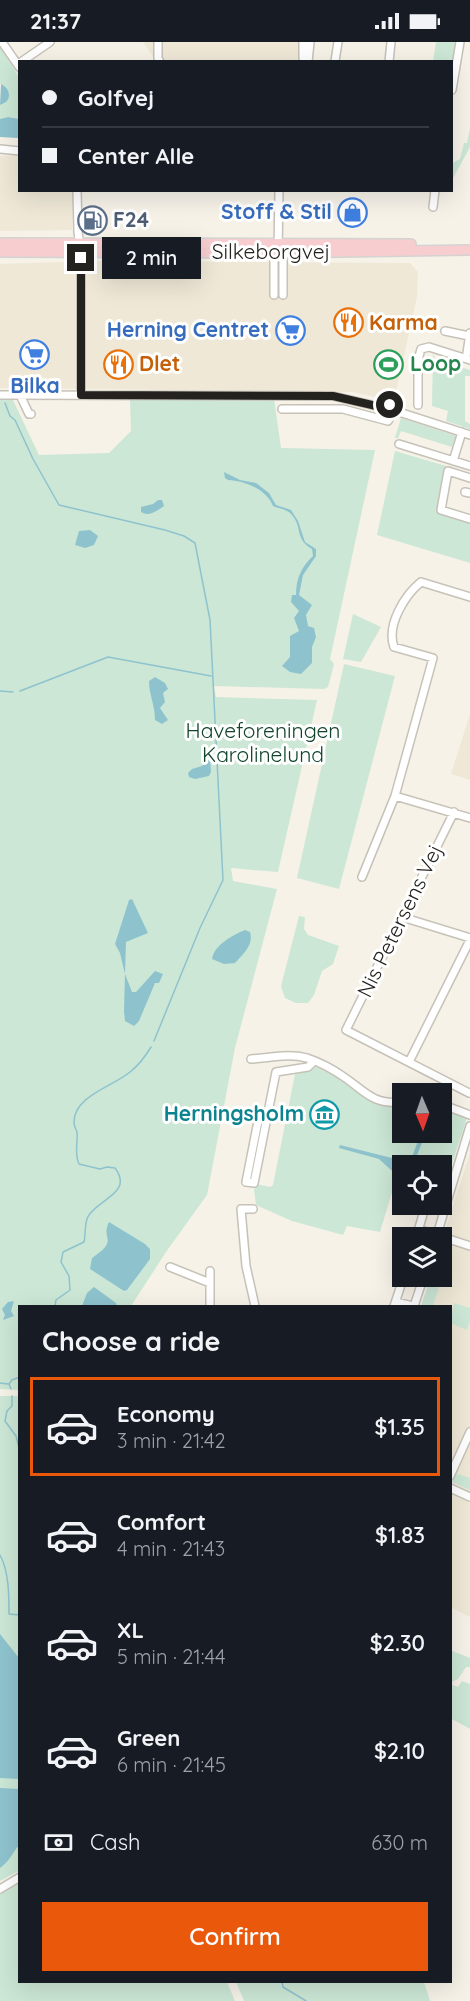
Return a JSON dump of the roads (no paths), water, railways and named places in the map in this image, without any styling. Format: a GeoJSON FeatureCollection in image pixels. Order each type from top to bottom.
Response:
{"type":"FeatureCollection","features":[{"type":"Feature","properties":{"kind":"main road","name":"Silkeborgvej"},"geometry":{"type":"LineString","coordinates":[[0,243],[80,247],[470,249]]}},
{"type":"Feature","properties":{"kind":"main road","name":"Silkeborgvej"},"geometry":{"type":"LineString","coordinates":[[278,248],[470,244]]}},
{"type":"Feature","properties":{"kind":"main road","name":"Silkeborgvej"},"geometry":{"type":"LineString","coordinates":[[0,252],[80,247]]}},
{"type":"Feature","properties":{"kind":"street"},"geometry":{"type":"LineString","coordinates":[[2,42],[18,63]]}},
{"type":"Feature","properties":{"kind":"street"},"geometry":{"type":"LineString","coordinates":[[25,60],[50,42]]}},
{"type":"Feature","properties":{"kind":"street"},"geometry":{"type":"LineString","coordinates":[[158,42],[159,60]]}},
{"type":"Feature","properties":{"kind":"street"},"geometry":{"type":"LineString","coordinates":[[303,42],[305,60]]}},
{"type":"Feature","properties":{"kind":"street"},"geometry":{"type":"LineString","coordinates":[[307,60],[310,42]]}},
{"type":"Feature","properties":{"kind":"street"},"geometry":{"type":"LineString","coordinates":[[335,60],[338,42]]}},
{"type":"Feature","properties":{"kind":"street"},"geometry":{"type":"LineString","coordinates":[[389,60],[392,42]]}},
{"type":"Feature","properties":{"kind":"street"},"geometry":{"type":"LineString","coordinates":[[453,84],[460,42]]}},
{"type":"Feature","properties":{"kind":"street"},"geometry":{"type":"LineString","coordinates":[[0,149],[18,151]]}},
{"type":"Feature","properties":{"kind":"street"},"geometry":{"type":"LineString","coordinates":[[77,192],[80,247],[81,395]]}},
{"type":"Feature","properties":{"kind":"street"},"geometry":{"type":"LineString","coordinates":[[274,295],[279,192]]}},
{"type":"Feature","properties":{"kind":"street"},"geometry":{"type":"LineString","coordinates":[[433,207],[435,192]]}},
{"type":"Feature","properties":{"kind":"street"},"geometry":{"type":"LineString","coordinates":[[278,248],[282,261],[283,295]]}},
{"type":"Feature","properties":{"kind":"street"},"geometry":{"type":"LineString","coordinates":[[418,405],[418,360],[421,349],[429,347],[468,356],[470,334],[445,331]]}},
{"type":"Feature","properties":{"kind":"street"},"geometry":{"type":"LineString","coordinates":[[0,395],[333,396],[385,408],[390,405]]}},
{"type":"Feature","properties":{"kind":"street"},"geometry":{"type":"LineString","coordinates":[[20,395],[31,414]]}},
{"type":"Feature","properties":{"kind":"street"},"geometry":{"type":"LineString","coordinates":[[282,409],[343,409],[388,421],[392,414],[399,412],[470,435]]}},
{"type":"Feature","properties":{"kind":"street"},"geometry":{"type":"LineString","coordinates":[[453,460],[462,432]]}},
{"type":"Feature","properties":{"kind":"street"},"geometry":{"type":"LineString","coordinates":[[399,444],[470,466]]}},
{"type":"Feature","properties":{"kind":"street"},"geometry":{"type":"LineString","coordinates":[[470,477],[448,471],[441,510],[470,519]]}},
{"type":"Feature","properties":{"kind":"street"},"geometry":{"type":"LineString","coordinates":[[362,877],[395,796],[433,658],[394,646],[392,628],[396,614],[421,582],[470,597]]}},
{"type":"Feature","properties":{"kind":"street"},"geometry":{"type":"LineString","coordinates":[[395,796],[470,818]]}},
{"type":"Feature","properties":{"kind":"street","name":"Nis Petersens Vej"},"geometry":{"type":"LineString","coordinates":[[409,1062],[346,1030],[454,812]]}},
{"type":"Feature","properties":{"kind":"street"},"geometry":{"type":"LineString","coordinates":[[402,917],[470,939],[409,1062],[469,1093]]}},
{"type":"Feature","properties":{"kind":"street"},"geometry":{"type":"LineString","coordinates":[[251,1059],[294,1056],[314,1061],[344,1077],[373,1099],[392,1102]]}},
{"type":"Feature","properties":{"kind":"street"},"geometry":{"type":"LineString","coordinates":[[268,1113],[260,1111],[246,1182],[254,1184],[268,1113],[276,1072],[308,1067],[314,1061]]}},
{"type":"Feature","properties":{"kind":"street"},"geometry":{"type":"LineString","coordinates":[[452,1108],[470,1115]]}},
{"type":"Feature","properties":{"kind":"street"},"geometry":{"type":"LineString","coordinates":[[439,1227],[470,1126]]}},
{"type":"Feature","properties":{"kind":"street"},"geometry":{"type":"LineString","coordinates":[[253,1209],[241,1209],[246,1266],[255,1305]]}},
{"type":"Feature","properties":{"kind":"street"},"geometry":{"type":"LineString","coordinates":[[452,1241],[470,1246]]}},
{"type":"Feature","properties":{"kind":"street"},"geometry":{"type":"LineString","coordinates":[[170,1268],[210,1283]]}},
{"type":"Feature","properties":{"kind":"street"},"geometry":{"type":"LineString","coordinates":[[210,1271],[210,1305]]}},
{"type":"Feature","properties":{"kind":"street"},"geometry":{"type":"LineString","coordinates":[[395,1304],[400,1287]]}},
{"type":"Feature","properties":{"kind":"street"},"geometry":{"type":"LineString","coordinates":[[414,1305],[420,1287]]}},
{"type":"Feature","properties":{"kind":"street"},"geometry":{"type":"LineString","coordinates":[[452,1472],[470,1432]]}},
{"type":"Feature","properties":{"kind":"street"},"geometry":{"type":"LineString","coordinates":[[452,1489],[470,1497]]}},
{"type":"Feature","properties":{"kind":"street"},"geometry":{"type":"LineString","coordinates":[[0,1889],[18,1878]]}},
{"type":"Feature","properties":{"kind":"water"},"geometry":{"type":"Polygon","coordinates":[[[1,84],[9,94],[8,100],[0,105],[1,84]]]}},
{"type":"Feature","properties":{"kind":"water"},"geometry":{"type":"Polygon","coordinates":[[[8,117],[18,119],[18,138],[0,137],[0,119],[8,117]]]}},
{"type":"Feature","properties":{"kind":"water"},"geometry":{"type":"Polygon","coordinates":[[[224,472],[240,480],[256,483],[269,493],[276,505],[291,510],[298,521],[305,542],[316,549],[316,556],[303,575],[299,595],[312,605],[306,615],[308,626],[314,628],[316,637],[312,647],[312,663],[301,674],[290,672],[282,666],[290,657],[290,636],[299,631],[294,618],[299,611],[291,602],[292,595],[296,595],[300,574],[305,564],[313,556],[312,549],[303,541],[290,513],[273,506],[265,495],[254,487],[228,480],[224,472]]]}},
{"type":"Feature","properties":{"kind":"water"},"geometry":{"type":"Polygon","coordinates":[[[162,500],[164,506],[150,514],[141,512],[141,507],[162,500]]]}},
{"type":"Feature","properties":{"kind":"water"},"geometry":{"type":"Polygon","coordinates":[[[90,530],[98,536],[94,545],[85,548],[75,545],[79,531],[90,530]]]}},
{"type":"Feature","properties":{"kind":"water"},"geometry":{"type":"Polygon","coordinates":[[[155,677],[165,683],[168,689],[163,693],[165,702],[160,708],[168,720],[162,724],[155,720],[150,691],[149,681],[155,677]]]}},
{"type":"Feature","properties":{"kind":"water"},"geometry":{"type":"Polygon","coordinates":[[[210,759],[209,776],[195,779],[189,777],[188,773],[192,769],[202,766],[206,760],[210,759]]]}},
{"type":"Feature","properties":{"kind":"water"},"geometry":{"type":"Polygon","coordinates":[[[132,899],[148,933],[126,942],[125,974],[120,953],[115,944],[129,900],[132,899]]]}},
{"type":"Feature","properties":{"kind":"water"},"geometry":{"type":"Polygon","coordinates":[[[245,930],[250,932],[250,941],[247,949],[235,963],[224,964],[212,959],[220,945],[245,930]]]}},
{"type":"Feature","properties":{"kind":"water"},"geometry":{"type":"Polygon","coordinates":[[[155,971],[163,974],[159,983],[155,983],[139,1021],[134,1026],[125,1021],[125,974],[132,992],[136,992],[155,971]]]}},
{"type":"Feature","properties":{"kind":"water"},"geometry":{"type":"Polygon","coordinates":[[[417,1143],[422,1143],[417,1155],[413,1155],[417,1143]]]}},
{"type":"Feature","properties":{"kind":"water"},"geometry":{"type":"Polygon","coordinates":[[[340,1145],[392,1158],[392,1171],[379,1159],[339,1148],[340,1145]]]}},
{"type":"Feature","properties":{"kind":"water"},"geometry":{"type":"Polygon","coordinates":[[[109,1222],[150,1249],[150,1259],[124,1291],[90,1269],[92,1258],[107,1243],[106,1233],[109,1222]]]}},
{"type":"Feature","properties":{"kind":"water"},"geometry":{"type":"Polygon","coordinates":[[[94,1287],[117,1305],[82,1305],[87,1293],[94,1287]]]}},
{"type":"Feature","properties":{"kind":"water"},"geometry":{"type":"Polygon","coordinates":[[[14,1301],[11,1311],[14,1316],[3,1320],[5,1315],[2,1309],[8,1302],[14,1301]]]}},
{"type":"Feature","properties":{"kind":"water"},"geometry":{"type":"Polygon","coordinates":[[[0,1634],[18,1657],[18,1779],[0,1778],[0,1634]]]}},
{"type":"Feature","properties":{"kind":"water"},"geometry":{"type":"Polygon","coordinates":[[[0,1788],[18,1789],[18,1847],[0,1868],[0,1788]]]}},
{"type":"Feature","properties":{"kind":"waterway"},"geometry":{"type":"LineString","coordinates":[[5,403],[59,505],[165,530],[184,536],[195,543],[210,620],[223,880],[200,928],[154,1041]]}},
{"type":"Feature","properties":{"kind":"waterway"},"geometry":{"type":"LineString","coordinates":[[20,691],[108,657],[211,676]]}},
{"type":"Feature","properties":{"kind":"waterway"},"geometry":{"type":"LineString","coordinates":[[0,691],[13,692]]}},
{"type":"Feature","properties":{"kind":"waterway"},"geometry":{"type":"LineString","coordinates":[[55,1305],[56,1300],[70,1290],[69,1276],[61,1262],[63,1252],[84,1242],[87,1218],[118,1189],[120,1183],[120,1176],[115,1168],[100,1169],[79,1164],[76,1152],[75,1114],[87,1099],[133,1069],[142,1061],[151,1047]]}},
{"type":"Feature","properties":{"kind":"waterway"},"geometry":{"type":"LineString","coordinates":[[11,1389],[9,1384],[18,1378]]}},
{"type":"Feature","properties":{"kind":"waterway"},"geometry":{"type":"LineString","coordinates":[[0,1383],[8,1384]]}},
{"type":"Feature","properties":{"kind":"waterway"},"geometry":{"type":"LineString","coordinates":[[12,1396],[12,1406],[7,1411],[5,1421],[16,1436],[18,1444]]}},
{"type":"Feature","properties":{"kind":"waterway"},"geometry":{"type":"LineString","coordinates":[[0,1555],[7,1576],[9,1614],[18,1615]]}},
{"type":"Feature","properties":{"kind":"waterway"},"geometry":{"type":"LineString","coordinates":[[282,1983],[283,1987],[306,2001]]}},
{"type":"Feature","properties":{"kind":"place","name":"Stoff & Stil"},"geometry":{"type":"Point","coordinates":[353,212]}},
{"type":"Feature","properties":{"kind":"place","name":"F24"},"geometry":{"type":"Point","coordinates":[92,220]}},
{"type":"Feature","properties":{"kind":"place","name":"Karma"},"geometry":{"type":"Point","coordinates":[348,323]}},
{"type":"Feature","properties":{"kind":"place","name":"Herning Centret"},"geometry":{"type":"Point","coordinates":[290,330]}},
{"type":"Feature","properties":{"kind":"place","name":"Bilka"},"geometry":{"type":"Point","coordinates":[35,355]}},
{"type":"Feature","properties":{"kind":"place","name":"Dlet"},"geometry":{"type":"Point","coordinates":[118,364]}},
{"type":"Feature","properties":{"kind":"place","name":"Loop"},"geometry":{"type":"Point","coordinates":[389,364]}},
{"type":"Feature","properties":{"kind":"place","name":"Herningsholm"},"geometry":{"type":"Point","coordinates":[325,1114]}},
{"type":"Feature","properties":{"kind":"park label","name":"Haveforeningen Karolinelund"},"geometry":{"type":"Point","coordinates":[263,743]}}]}
